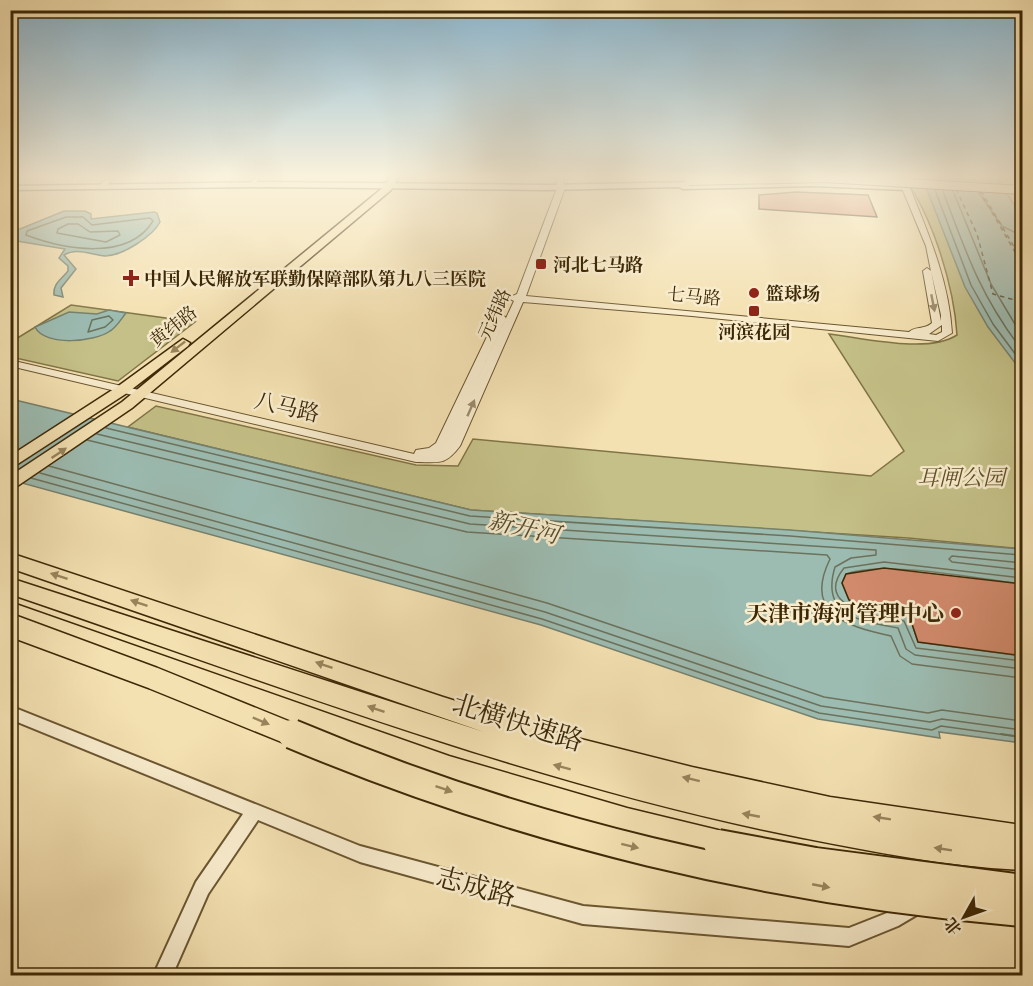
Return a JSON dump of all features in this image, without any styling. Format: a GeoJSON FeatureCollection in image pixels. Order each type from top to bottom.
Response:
{"type":"FeatureCollection","features":[{"type":"Feature","properties":{"kind":"main road","name":"黄纬路"},"geometry":{"type":"LineString","coordinates":[[10,464],[122,390],[337,223]]}},
{"type":"Feature","properties":{"kind":"main road","name":"黄纬路"},"geometry":{"type":"LineString","coordinates":[[10,485],[144,392],[341,223]]}},
{"type":"Feature","properties":{"kind":"main road"},"geometry":{"type":"LineString","coordinates":[[10,560],[443,708],[561,745],[692,779],[830,810],[1023,839]]}},
{"type":"Feature","properties":{"kind":"main road","name":"北横快速路"},"geometry":{"type":"LineString","coordinates":[[10,586],[542,762],[697,804],[816,828],[951,850],[1023,856]]}},
{"type":"Feature","properties":{"kind":"main road"},"geometry":{"type":"LineString","coordinates":[[10,610],[427,762],[641,827],[815,862],[1023,889]]}},
{"type":"Feature","properties":{"kind":"main road"},"geometry":{"type":"LineString","coordinates":[[10,625],[88,652],[337,752],[569,831],[708,865],[844,891],[974,909],[1023,912]]}},
{"type":"Feature","properties":{"kind":"street","name":"元纬路"},"geometry":{"type":"LineString","coordinates":[[437,455],[454,446],[516,296],[542,223]]}},
{"type":"Feature","properties":{"kind":"street","name":"七马路"},"geometry":{"type":"LineString","coordinates":[[516,296],[695,309],[908,332],[929,331],[937,324],[924,251],[915,223]]}},
{"type":"Feature","properties":{"kind":"street","name":"七马路"},"geometry":{"type":"LineString","coordinates":[[516,296],[931,339],[945,336],[948,329],[932,252],[922,223]]}},
{"type":"Feature","properties":{"kind":"street","name":"八马路"},"geometry":{"type":"LineString","coordinates":[[10,363],[122,390],[144,392],[416,458],[437,455]]}},
{"type":"Feature","properties":{"kind":"street","name":"志成路"},"geometry":{"type":"LineString","coordinates":[[10,712],[360,854],[583,915],[849,938],[892,920],[980,866],[1023,869]]}},
{"type":"Feature","properties":{"kind":"street"},"geometry":{"type":"LineString","coordinates":[[162,975],[202,888],[255,811]]}},
{"type":"Feature","properties":{"kind":"green space","name":"耳闸公园"},"geometry":{"type":"Polygon","coordinates":[[[929,223],[1022,223],[1022,549],[908,538],[471,510],[128,427],[156,406],[416,465],[458,466],[473,439],[871,476],[904,451],[829,334],[913,344],[945,341],[957,335],[952,295],[929,223]]]}},
{"type":"Feature","properties":{"kind":"green space"},"geometry":{"type":"Polygon","coordinates":[[[71,305],[195,322],[118,381],[11,357],[11,342],[71,305]]]}},
{"type":"Feature","properties":{"kind":"water"},"geometry":{"type":"Polygon","coordinates":[[[35,223],[159,223],[144,239],[120,253],[105,256],[74,252],[64,255],[76,269],[61,288],[63,297],[54,295],[54,291],[56,285],[68,271],[68,266],[59,258],[65,249],[11,240],[10,233],[35,223]]]}},
{"type":"Feature","properties":{"kind":"water"},"geometry":{"type":"Polygon","coordinates":[[[940,223],[1022,223],[1022,372],[988,327],[965,287],[940,223]]]}},
{"type":"Feature","properties":{"kind":"water"},"geometry":{"type":"Polygon","coordinates":[[[109,310],[126,313],[112,329],[93,338],[59,340],[49,338],[35,327],[69,312],[97,314],[109,310]]]}},
{"type":"Feature","properties":{"kind":"water","name":"新开河"},"geometry":{"type":"Polygon","coordinates":[[[11,399],[471,510],[790,530],[1022,549],[1022,584],[932,572],[883,569],[862,570],[846,574],[842,583],[849,600],[871,610],[909,615],[918,642],[1022,656],[1022,743],[939,732],[940,738],[818,719],[541,625],[11,480],[11,399]]]}},
{"type":"Feature","properties":{"kind":"building","name":"天津市海河管理中心"},"geometry":{"type":"Polygon","coordinates":[[[884,568],[1023,584],[1023,656],[918,642],[909,615],[871,610],[849,600],[842,583],[846,574],[884,568]]]}},
{"type":"Feature","properties":{"kind":"ferry route"},"geometry":{"type":"LineString","coordinates":[[972,223],[993,294],[1022,302]]}},
{"type":"Feature","properties":{"kind":"ferry route"},"geometry":{"type":"LineString","coordinates":[[998,223],[1022,264]]}},
{"type":"Feature","properties":{"kind":"ferry route"},"geometry":{"type":"LineString","coordinates":[[1000,223],[1022,260]]}},
{"type":"Feature","properties":{"kind":"place","name":"河北七马路"},"geometry":{"type":"Point","coordinates":[541,264]}},
{"type":"Feature","properties":{"kind":"place","name":"中国人民解放军联勤保障部队第九八三医院"},"geometry":{"type":"Point","coordinates":[131,278]}},
{"type":"Feature","properties":{"kind":"place","name":"篮球场"},"geometry":{"type":"Point","coordinates":[754,293]}},
{"type":"Feature","properties":{"kind":"place","name":"河滨花园"},"geometry":{"type":"Point","coordinates":[754,311]}},
{"type":"Feature","properties":{"kind":"place","name":"天津市海河管理中心"},"geometry":{"type":"Point","coordinates":[956,613]}}]}
